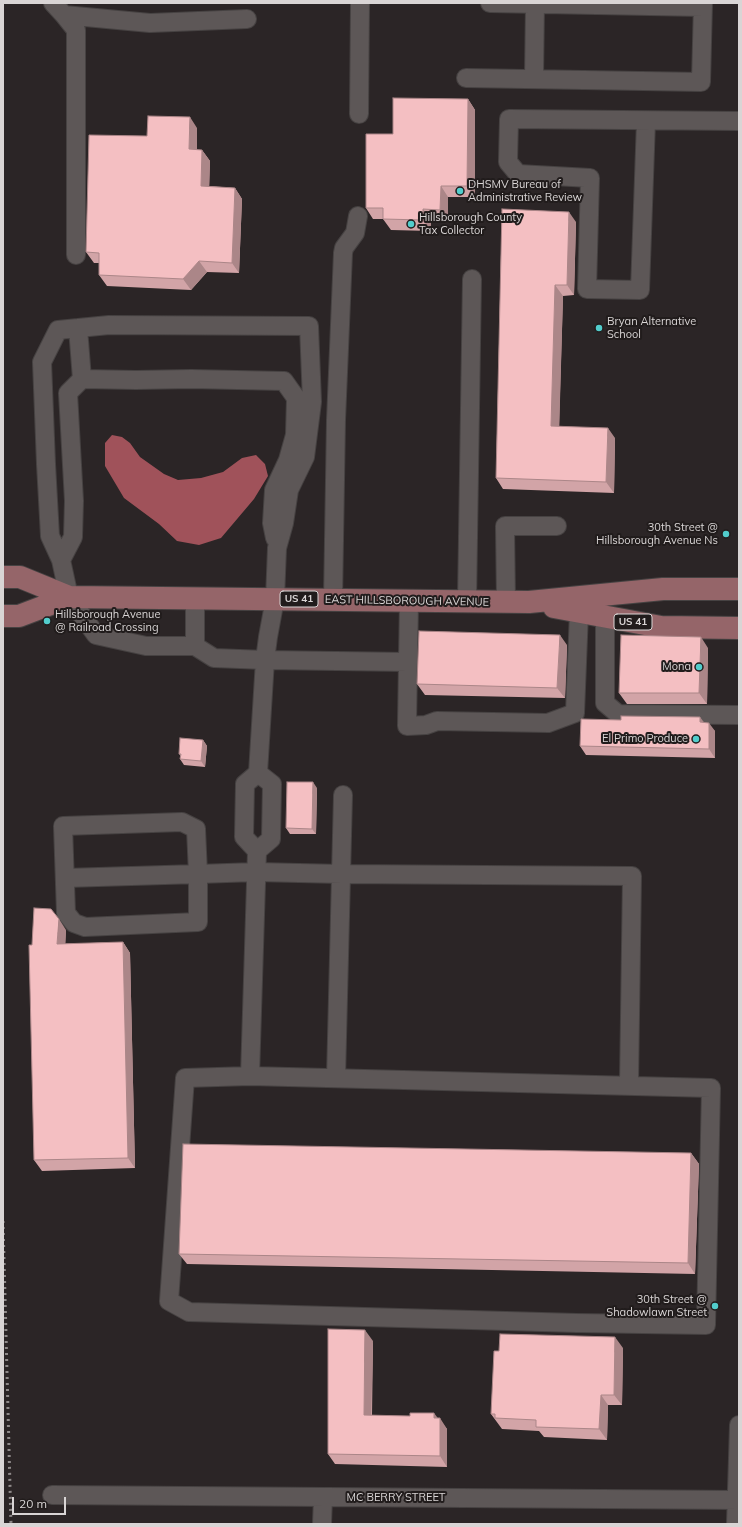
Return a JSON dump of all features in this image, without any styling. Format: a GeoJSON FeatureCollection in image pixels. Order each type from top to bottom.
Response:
{"type":"FeatureCollection","features":[{"type":"Feature","properties":{"kind":"main road","name":"EAST HILLSBOROUGH AVENUE"},"geometry":{"type":"LineString","coordinates":[[3,577],[20,577],[69,597]]}},
{"type":"Feature","properties":{"kind":"main road","name":"EAST HILLSBOROUGH AVENUE"},"geometry":{"type":"LineString","coordinates":[[3,616],[19,616],[69,597],[529,602],[663,589],[739,589]]}},
{"type":"Feature","properties":{"kind":"main road","name":"EAST HILLSBOROUGH AVENUE"},"geometry":{"type":"LineString","coordinates":[[529,602],[661,627],[739,628]]}},
{"type":"Feature","properties":{"kind":"street"},"geometry":{"type":"LineString","coordinates":[[359,114],[360,3]]}},
{"type":"Feature","properties":{"kind":"street"},"geometry":{"type":"LineString","coordinates":[[466,78],[701,82],[703,5],[490,3]]}},
{"type":"Feature","properties":{"kind":"street"},"geometry":{"type":"LineString","coordinates":[[534,79],[535,3]]}},
{"type":"Feature","properties":{"kind":"street"},"geometry":{"type":"LineString","coordinates":[[58,9],[150,23],[248,20]]}},
{"type":"Feature","properties":{"kind":"street"},"geometry":{"type":"LineString","coordinates":[[58,9],[76,30],[76,255]]}},
{"type":"Feature","properties":{"kind":"street"},"geometry":{"type":"LineString","coordinates":[[646,121],[640,290],[587,289],[590,178],[518,174],[508,162],[509,120],[739,121]]}},
{"type":"Feature","properties":{"kind":"street"},"geometry":{"type":"LineString","coordinates":[[333,600],[336,413],[343,253],[344,248],[355,232],[358,216]]}},
{"type":"Feature","properties":{"kind":"street"},"geometry":{"type":"LineString","coordinates":[[467,602],[472,279]]}},
{"type":"Feature","properties":{"kind":"street"},"geometry":{"type":"LineString","coordinates":[[250,1076],[257,851],[244,837],[246,784],[258,773],[265,660],[275,599],[277,548],[284,523],[289,490],[306,456],[312,402],[309,326],[109,325],[58,330],[42,362],[50,536],[61,560],[69,597],[96,635],[146,646],[195,646],[214,658],[265,660],[408,662]]}},
{"type":"Feature","properties":{"kind":"street"},"geometry":{"type":"LineString","coordinates":[[78,328],[82,379]]}},
{"type":"Feature","properties":{"kind":"street"},"geometry":{"type":"LineString","coordinates":[[61,560],[73,537],[74,500],[68,393],[82,379],[284,381],[296,398],[295,436],[288,460],[274,490],[272,523],[277,548]]}},
{"type":"Feature","properties":{"kind":"street"},"geometry":{"type":"LineString","coordinates":[[506,602],[506,526],[557,526]]}},
{"type":"Feature","properties":{"kind":"street"},"geometry":{"type":"LineString","coordinates":[[195,598],[195,646]]}},
{"type":"Feature","properties":{"kind":"street"},"geometry":{"type":"LineString","coordinates":[[409,601],[407,726],[426,725],[437,721],[548,723],[575,713],[579,612]]}},
{"type":"Feature","properties":{"kind":"street"},"geometry":{"type":"LineString","coordinates":[[605,617],[605,703],[618,714],[739,715]]}},
{"type":"Feature","properties":{"kind":"street"},"geometry":{"type":"LineString","coordinates":[[257,851],[271,840],[272,784],[258,773]]}},
{"type":"Feature","properties":{"kind":"street"},"geometry":{"type":"LineString","coordinates":[[336,1078],[343,795]]}},
{"type":"Feature","properties":{"kind":"street"},"geometry":{"type":"LineString","coordinates":[[182,822],[196,829],[198,874],[198,922],[85,928],[74,923],[66,913],[63,826],[182,822]]}},
{"type":"Feature","properties":{"kind":"street"},"geometry":{"type":"LineString","coordinates":[[65,878],[256,872],[632,876],[629,1085]]}},
{"type":"Feature","properties":{"kind":"street"},"geometry":{"type":"LineString","coordinates":[[250,1076],[711,1088],[706,1325],[576,1324],[189,1312],[169,1301],[185,1078],[250,1076]]}},
{"type":"Feature","properties":{"kind":"street"},"geometry":{"type":"LineString","coordinates":[[736,1524],[738,1500],[739,1425]]}},
{"type":"Feature","properties":{"kind":"street","name":"MC BERRY STREET"},"geometry":{"type":"LineString","coordinates":[[52,1495],[738,1500]]}},
{"type":"Feature","properties":{"kind":"street"},"geometry":{"type":"LineString","coordinates":[[322,1524],[323,1497]]}},
{"type":"Feature","properties":{"kind":"shaded area"},"geometry":{"type":"Polygon","coordinates":[[[112,435],[122,437],[130,443],[140,457],[164,474],[178,480],[201,478],[223,472],[242,458],[256,455],[265,464],[268,476],[254,499],[221,538],[199,545],[177,541],[159,524],[124,498],[105,466],[105,443],[112,435]]]}},
{"type":"Feature","properties":{"kind":"building"},"geometry":{"type":"Polygon","coordinates":[[[393,98],[468,99],[467,186],[441,186],[440,210],[423,209],[423,220],[383,219],[383,208],[366,208],[366,134],[393,134],[393,98]]]}},
{"type":"Feature","properties":{"kind":"building"},"geometry":{"type":"Polygon","coordinates":[[[148,116],[190,117],[189,149],[202,150],[201,186],[235,188],[232,263],[199,261],[183,279],[99,275],[99,253],[86,252],[89,135],[147,136],[148,116]]]}},
{"type":"Feature","properties":{"kind":"building"},"geometry":{"type":"Polygon","coordinates":[[[502,209],[569,212],[567,285],[555,285],[551,426],[608,428],[606,482],[496,478],[502,209]]]}},
{"type":"Feature","properties":{"kind":"building"},"geometry":{"type":"Polygon","coordinates":[[[419,631],[560,635],[557,688],[417,684],[419,631]]]}},
{"type":"Feature","properties":{"kind":"building"},"geometry":{"type":"Polygon","coordinates":[[[621,635],[701,637],[699,693],[619,693],[621,635]]]}},
{"type":"Feature","properties":{"kind":"building"},"geometry":{"type":"Polygon","coordinates":[[[621,716],[700,717],[700,722],[709,723],[709,749],[580,746],[581,719],[621,720],[621,716]]]}},
{"type":"Feature","properties":{"kind":"building"},"geometry":{"type":"Polygon","coordinates":[[[180,738],[203,740],[201,761],[180,759],[180,738]]]}},
{"type":"Feature","properties":{"kind":"building"},"geometry":{"type":"Polygon","coordinates":[[[287,782],[313,782],[312,829],[286,828],[287,782]]]}},
{"type":"Feature","properties":{"kind":"building"},"geometry":{"type":"Polygon","coordinates":[[[34,908],[51,909],[59,919],[57,944],[123,942],[128,1158],[34,1160],[29,945],[32,945],[34,908]]]}},
{"type":"Feature","properties":{"kind":"building"},"geometry":{"type":"Polygon","coordinates":[[[183,1144],[691,1153],[688,1263],[179,1254],[183,1144]]]}},
{"type":"Feature","properties":{"kind":"building"},"geometry":{"type":"Polygon","coordinates":[[[328,1329],[365,1330],[364,1415],[410,1416],[410,1413],[434,1413],[434,1418],[440,1418],[440,1456],[328,1454],[328,1329]]]}},
{"type":"Feature","properties":{"kind":"building"},"geometry":{"type":"Polygon","coordinates":[[[500,1334],[615,1337],[614,1395],[601,1395],[599,1429],[536,1427],[536,1420],[495,1418],[495,1414],[491,1414],[494,1351],[499,1351],[500,1334]]]}},
{"type":"Feature","properties":{"kind":"railway"},"geometry":{"type":"LineString","coordinates":[[3,1221],[11,1524]]}},
{"type":"Feature","properties":{"kind":"place","name":"DHSMV Bureau of Administrative Review"},"geometry":{"type":"Point","coordinates":[460,191]}},
{"type":"Feature","properties":{"kind":"place","name":"Hillsborough County Tax Collector"},"geometry":{"type":"Point","coordinates":[411,224]}},
{"type":"Feature","properties":{"kind":"place","name":"Bryan Alternative School"},"geometry":{"type":"Point","coordinates":[599,328]}},
{"type":"Feature","properties":{"kind":"place","name":"30th Street @ Hillsborough Avenue Ns"},"geometry":{"type":"Point","coordinates":[726,534]}},
{"type":"Feature","properties":{"kind":"place","name":"Hillsborough Avenue @ Railroad Crossing"},"geometry":{"type":"Point","coordinates":[47,621]}},
{"type":"Feature","properties":{"kind":"place","name":"Mona"},"geometry":{"type":"Point","coordinates":[699,667]}},
{"type":"Feature","properties":{"kind":"place","name":"El Primo Produce"},"geometry":{"type":"Point","coordinates":[696,739]}},
{"type":"Feature","properties":{"kind":"place","name":"30th Street @ Shadowlawn Street"},"geometry":{"type":"Point","coordinates":[715,1306]}}]}
